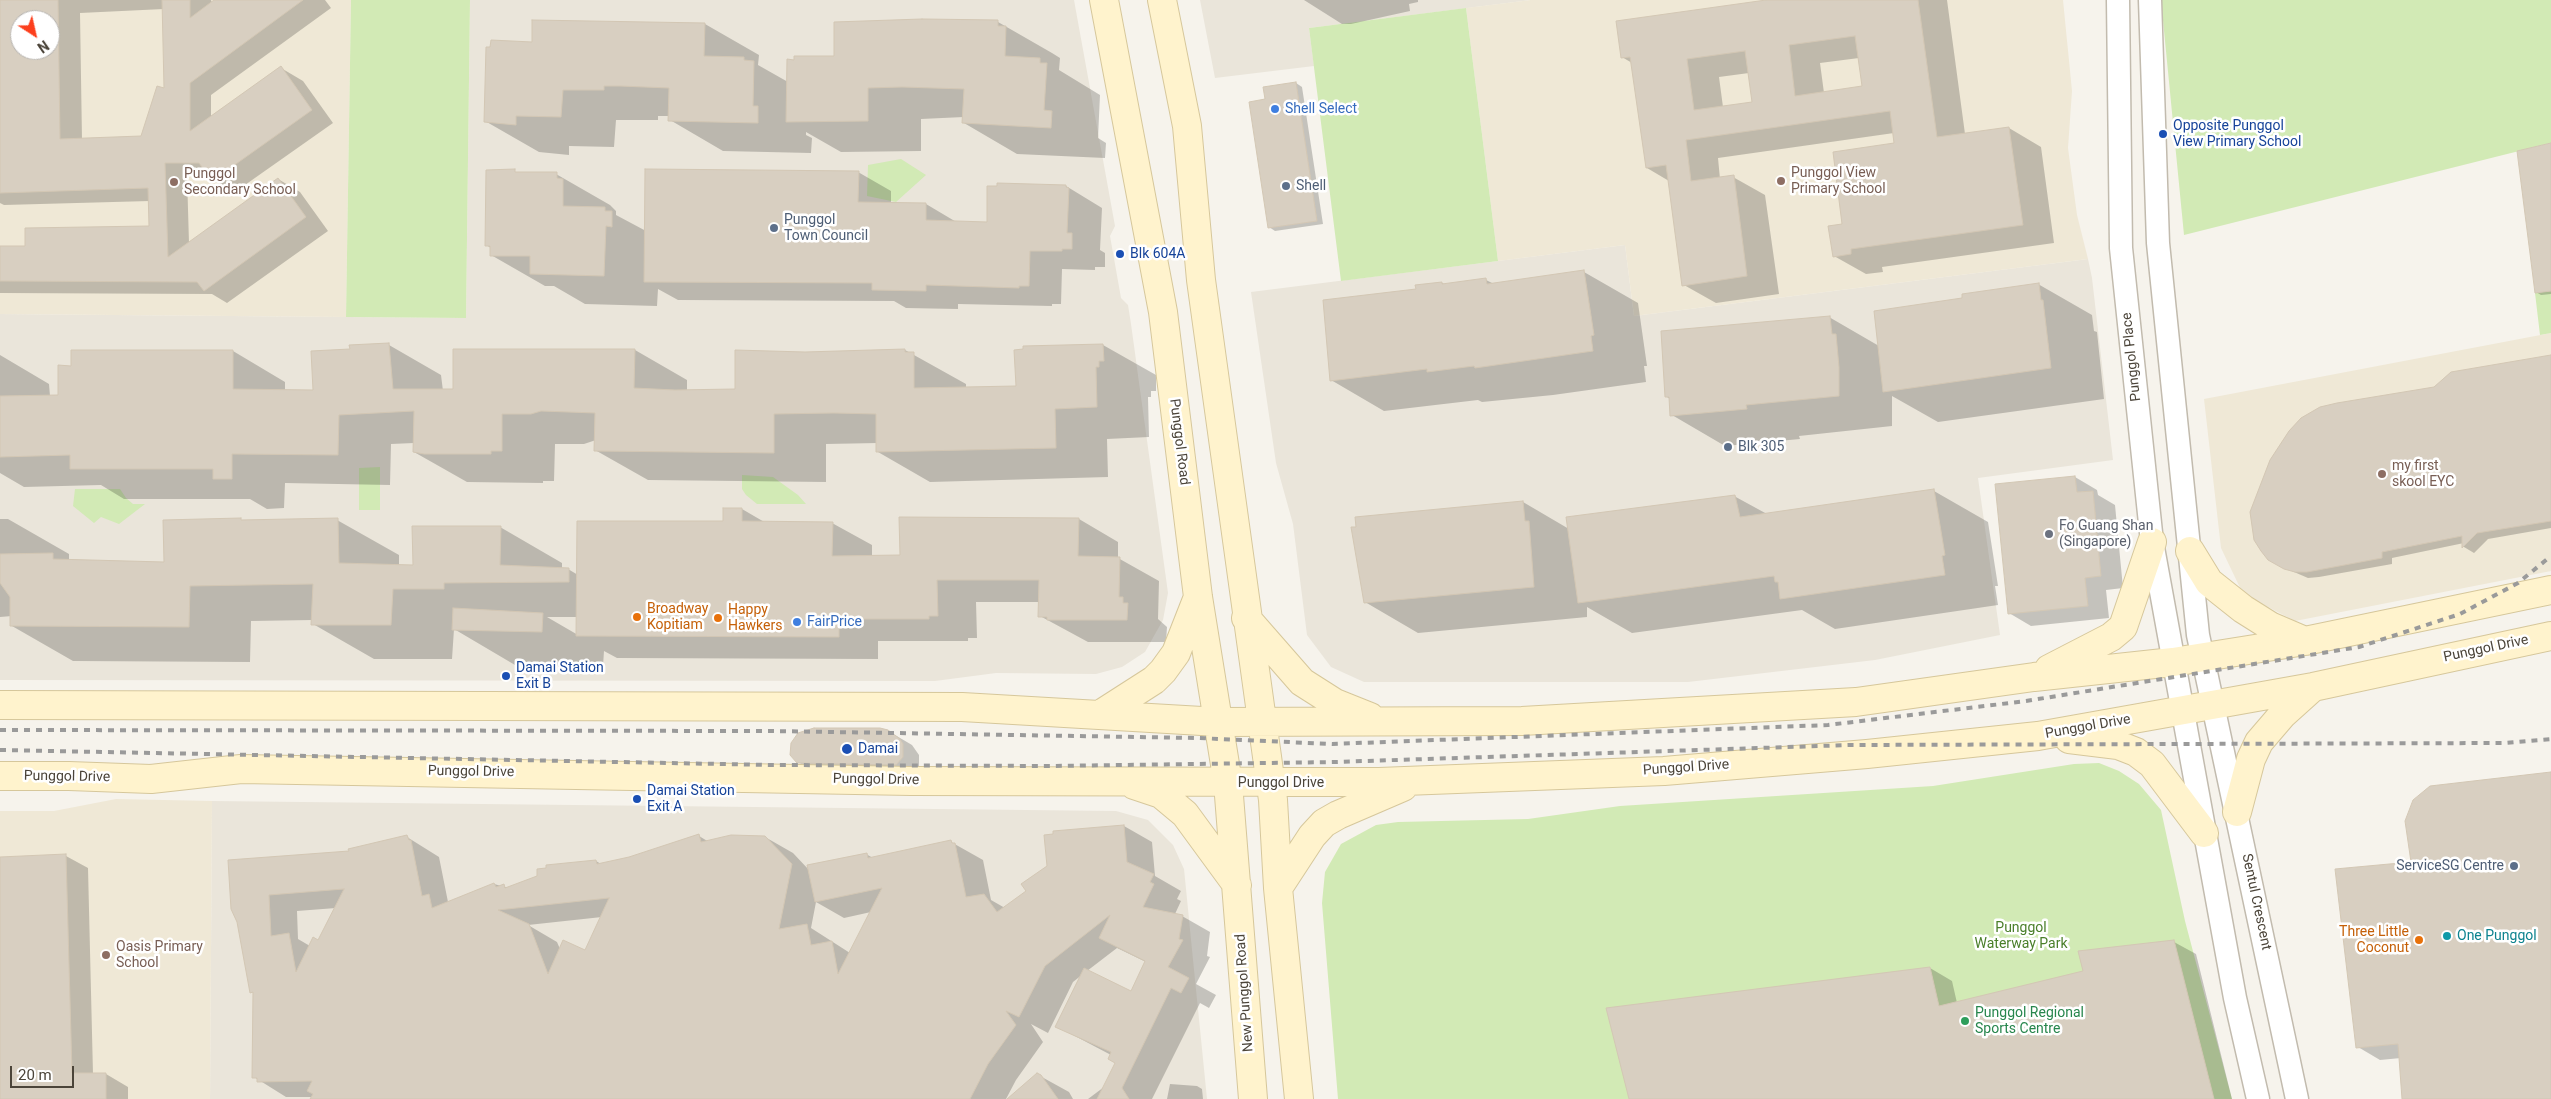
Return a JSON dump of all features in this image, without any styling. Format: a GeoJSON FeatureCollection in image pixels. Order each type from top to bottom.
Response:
{"type":"FeatureCollection","features":[{"type":"Feature","properties":{"kind":"street","name":"Punggol Road"},"geometry":{"type":"LineString","coordinates":[[1104,0],[1163,312],[1198,597],[1228,783],[1237,886]]}},
{"type":"Feature","properties":{"kind":"street"},"geometry":{"type":"LineString","coordinates":[[1162,0],[1187,126],[1201,280],[1270,783],[1278,888],[1299,1099]]}},
{"type":"Feature","properties":{"kind":"street","name":"Punggol Place"},"geometry":{"type":"LineString","coordinates":[[2118,0],[2121,248],[2152,542],[2181,711]]}},
{"type":"Feature","properties":{"kind":"street"},"geometry":{"type":"LineString","coordinates":[[2150,0],[2158,242],[2198,635],[2212,706]]}},
{"type":"Feature","properties":{"kind":"street"},"geometry":{"type":"LineString","coordinates":[[2034,677],[2111,638],[2123,627],[2152,542]]}},
{"type":"Feature","properties":{"kind":"street"},"geometry":{"type":"LineString","coordinates":[[2190,550],[2210,582],[2243,609],[2270,626],[2305,641]]}},
{"type":"Feature","properties":{"kind":"street"},"geometry":{"type":"LineString","coordinates":[[0,705],[962,706],[1219,722],[1522,721],[1856,702],[2034,677],[2173,662],[2305,641],[2551,590]]}},
{"type":"Feature","properties":{"kind":"street"},"geometry":{"type":"LineString","coordinates":[[1100,714],[1154,680],[1163,671],[1176,653],[1198,597]]}},
{"type":"Feature","properties":{"kind":"street"},"geometry":{"type":"LineString","coordinates":[[1246,618],[1292,673],[1314,691],[1335,703],[1383,722]]}},
{"type":"Feature","properties":{"kind":"street","name":"Punggol Drive"},"geometry":{"type":"LineString","coordinates":[[0,776],[151,779],[241,769],[911,781],[1270,783],[1416,782],[1664,770],[1867,754],[2038,736],[2313,687],[2551,636]]}},
{"type":"Feature","properties":{"kind":"street"},"geometry":{"type":"LineString","coordinates":[[2237,812],[2251,759],[2259,742],[2283,714],[2313,687]]}},
{"type":"Feature","properties":{"kind":"street","name":"Sentul Crescent"},"geometry":{"type":"LineString","coordinates":[[2212,706],[2237,812],[2297,1099]]}},
{"type":"Feature","properties":{"kind":"street"},"geometry":{"type":"LineString","coordinates":[[2181,711],[2234,998],[2258,1099]]}},
{"type":"Feature","properties":{"kind":"street"},"geometry":{"type":"LineString","coordinates":[[2038,736],[2118,745],[2136,752],[2152,764],[2204,833]]}},
{"type":"Feature","properties":{"kind":"street"},"geometry":{"type":"LineString","coordinates":[[1122,781],[1160,794],[1185,814],[1237,886]]}},
{"type":"Feature","properties":{"kind":"street"},"geometry":{"type":"LineString","coordinates":[[1278,888],[1312,836],[1324,823],[1338,815],[1416,782]]}},
{"type":"Feature","properties":{"kind":"street","name":"New Punggol Road"},"geometry":{"type":"LineString","coordinates":[[1237,886],[1251,1087]]}},
{"type":"Feature","properties":{"kind":"shaded area","name":"Punggol Secondary School"},"geometry":{"type":"Polygon","coordinates":[[[0,0],[351,0],[346,317],[0,314],[0,0]]]}},
{"type":"Feature","properties":{"kind":"shaded area"},"geometry":{"type":"Polygon","coordinates":[[[470,0],[1074,0],[1115,226],[1110,236],[1121,298],[1128,305],[1168,593],[1163,620],[1145,652],[1122,667],[1096,674],[996,673],[935,681],[0,680],[0,314],[466,318],[470,0]]]}},
{"type":"Feature","properties":{"kind":"shaded area"},"geometry":{"type":"Polygon","coordinates":[[[1200,0],[1531,0],[1309,28],[1314,66],[1215,78],[1200,0]]]}},
{"type":"Feature","properties":{"kind":"shaded area","name":"Punggol View Primary School"},"geometry":{"type":"Polygon","coordinates":[[[1531,0],[2063,0],[2072,91],[2068,148],[2077,215],[2088,259],[1634,316],[1625,245],[1498,261],[1466,8],[1531,0]]]}},
{"type":"Feature","properties":{"kind":"shaded area"},"geometry":{"type":"Polygon","coordinates":[[[1625,245],[1634,316],[2088,259],[2092,278],[2113,460],[1978,478],[2000,635],[1875,660],[1688,682],[1364,682],[1331,667],[1307,635],[1293,524],[1276,463],[1251,292],[1625,245]]]}},
{"type":"Feature","properties":{"kind":"shaded area","name":"my first skool EYC"},"geometry":{"type":"Polygon","coordinates":[[[2551,333],[2551,571],[2295,621],[2243,594],[2221,548],[2204,399],[2551,333]]]}},
{"type":"Feature","properties":{"kind":"shaded area","name":"Oasis Primary School"},"geometry":{"type":"Polygon","coordinates":[[[116,799],[212,801],[210,1099],[0,1099],[0,811],[54,811],[116,799]]]}},
{"type":"Feature","properties":{"kind":"shaded area"},"geometry":{"type":"Polygon","coordinates":[[[212,801],[1116,811],[1148,820],[1173,845],[1184,869],[1207,1099],[210,1099],[212,801]]]}},
{"type":"Feature","properties":{"kind":"green space"},"geometry":{"type":"Polygon","coordinates":[[[351,0],[470,0],[466,318],[346,317],[351,0]]]}},
{"type":"Feature","properties":{"kind":"green space"},"geometry":{"type":"Polygon","coordinates":[[[2161,0],[2551,0],[2551,143],[2184,235],[2161,0]]]}},
{"type":"Feature","properties":{"kind":"green space"},"geometry":{"type":"Polygon","coordinates":[[[1466,8],[1498,261],[1341,281],[1309,28],[1466,8]]]}},
{"type":"Feature","properties":{"kind":"green space"},"geometry":{"type":"Polygon","coordinates":[[[901,159],[926,175],[896,202],[867,196],[868,165],[901,159]]]}},
{"type":"Feature","properties":{"kind":"green space"},"geometry":{"type":"Polygon","coordinates":[[[2551,291],[2551,333],[2540,335],[2535,293],[2551,291]]]}},
{"type":"Feature","properties":{"kind":"green space"},"geometry":{"type":"Polygon","coordinates":[[[380,467],[380,510],[359,510],[359,468],[380,467]]]}},
{"type":"Feature","properties":{"kind":"green space"},"geometry":{"type":"Polygon","coordinates":[[[742,475],[773,477],[798,495],[806,504],[757,504],[742,489],[742,475]]]}},
{"type":"Feature","properties":{"kind":"green space"},"geometry":{"type":"Polygon","coordinates":[[[75,489],[120,489],[133,504],[145,504],[119,524],[101,517],[94,523],[73,506],[75,489]]]}},
{"type":"Feature","properties":{"kind":"green space","name":"Punggol Waterway Park"},"geometry":{"type":"Polygon","coordinates":[[[2099,763],[2119,771],[2139,784],[2161,810],[2185,921],[2232,1099],[1338,1099],[1322,903],[1325,872],[1341,844],[1376,825],[1398,822],[1528,819],[1620,806],[1933,786],[2074,764],[2099,763]]]}},
{"type":"Feature","properties":{"kind":"building"},"geometry":{"type":"Polygon","coordinates":[[[0,0],[58,0],[58,10],[10,10],[10,60],[59,60],[60,139],[141,136],[157,86],[164,88],[162,0],[190,0],[190,18],[214,0],[303,0],[190,83],[190,131],[281,66],[312,110],[212,181],[199,163],[165,163],[168,257],[278,178],[306,217],[204,291],[197,282],[0,281],[0,246],[25,246],[25,228],[149,226],[148,188],[0,193],[0,0]]]}},
{"type":"Feature","properties":{"kind":"building"},"geometry":{"type":"Polygon","coordinates":[[[1766,0],[1918,0],[1937,137],[2009,127],[2023,225],[1851,249],[1851,254],[1833,257],[1828,226],[1842,224],[1833,152],[1894,143],[1890,111],[1686,140],[1691,181],[1734,175],[1747,276],[1682,286],[1666,165],[1646,168],[1630,57],[1621,58],[1616,21],[1766,0]],[[1855,36],[1789,45],[1795,96],[1862,86],[1855,36]],[[1745,51],[1687,59],[1694,110],[1752,102],[1745,51]]]}},
{"type":"Feature","properties":{"kind":"building"},"geometry":{"type":"Polygon","coordinates":[[[922,19],[998,20],[998,26],[1006,26],[1005,56],[1040,58],[1040,63],[1047,63],[1044,110],[1052,111],[1051,128],[962,123],[964,89],[902,87],[868,88],[868,121],[786,122],[787,59],[794,60],[794,56],[834,56],[834,22],[922,19]]]}},
{"type":"Feature","properties":{"kind":"building"},"geometry":{"type":"Polygon","coordinates":[[[532,20],[705,23],[704,56],[744,57],[744,60],[754,61],[753,106],[758,106],[758,123],[668,121],[669,88],[620,86],[604,86],[604,90],[563,90],[561,117],[516,116],[516,125],[484,122],[486,47],[490,47],[491,40],[532,42],[532,20]]]}},
{"type":"Feature","properties":{"kind":"building","name":"Shell"},"geometry":{"type":"Polygon","coordinates":[[[1296,82],[1317,221],[1268,228],[1249,102],[1265,99],[1263,87],[1296,82]]]}},
{"type":"Feature","properties":{"kind":"building"},"geometry":{"type":"Polygon","coordinates":[[[2551,143],[2551,291],[2535,293],[2517,151],[2551,143]]]}},
{"type":"Feature","properties":{"kind":"building"},"geometry":{"type":"Polygon","coordinates":[[[515,169],[515,172],[557,172],[557,178],[563,179],[563,206],[605,207],[605,211],[612,211],[612,227],[606,226],[604,276],[530,274],[530,256],[490,256],[490,246],[485,246],[486,170],[515,169]]]}},
{"type":"Feature","properties":{"kind":"building"},"geometry":{"type":"Polygon","coordinates":[[[645,169],[859,171],[858,202],[926,203],[926,220],[987,222],[987,186],[997,186],[997,183],[1066,185],[1069,188],[1067,233],[1072,233],[1072,249],[1062,249],[1062,251],[1030,251],[1029,286],[1019,286],[1019,288],[926,285],[926,291],[872,290],[872,283],[644,282],[645,169]]]}},
{"type":"Feature","properties":{"kind":"building"},"geometry":{"type":"Polygon","coordinates":[[[1584,270],[1594,335],[1591,336],[1593,351],[1475,368],[1474,366],[1427,372],[1427,369],[1330,381],[1323,300],[1416,289],[1415,285],[1442,282],[1442,284],[1486,278],[1487,284],[1584,270]]]}},
{"type":"Feature","properties":{"kind":"building"},"geometry":{"type":"Polygon","coordinates":[[[2039,283],[2041,300],[2043,300],[2051,368],[1883,392],[1874,311],[1962,298],[1962,294],[2039,283]]]}},
{"type":"Feature","properties":{"kind":"building"},"geometry":{"type":"Polygon","coordinates":[[[1830,316],[1832,334],[1836,334],[1839,396],[1746,405],[1747,409],[1670,416],[1669,397],[1665,397],[1661,331],[1830,316]]]}},
{"type":"Feature","properties":{"kind":"building"},"geometry":{"type":"Polygon","coordinates":[[[389,343],[393,389],[453,389],[453,349],[635,349],[634,388],[675,390],[735,389],[735,350],[805,352],[905,349],[905,352],[914,352],[914,388],[1016,386],[1014,350],[1023,349],[1023,346],[1103,344],[1104,361],[1099,361],[1099,367],[1096,367],[1097,407],[1055,409],[1056,448],[876,452],[876,414],[834,413],[774,414],[774,453],[594,451],[595,413],[541,411],[531,414],[502,414],[502,451],[491,451],[491,454],[424,454],[413,452],[414,411],[339,415],[338,455],[232,454],[232,479],[213,479],[213,469],[70,469],[70,455],[0,457],[0,396],[58,395],[58,365],[71,366],[71,350],[233,350],[233,389],[313,390],[311,351],[350,349],[349,345],[389,343]]]}},
{"type":"Feature","properties":{"kind":"building"},"geometry":{"type":"Polygon","coordinates":[[[2551,355],[2551,521],[2477,533],[2462,548],[2462,536],[2382,552],[2382,558],[2307,572],[2295,572],[2284,569],[2268,560],[2261,551],[2254,540],[2250,512],[2270,460],[2289,431],[2301,418],[2320,407],[2337,403],[2434,387],[2451,372],[2551,355]]]}},
{"type":"Feature","properties":{"kind":"building","name":"Fo Guang Shan (Singapore)"},"geometry":{"type":"Polygon","coordinates":[[[2075,476],[2077,492],[2093,491],[2101,576],[2085,578],[2088,606],[2008,614],[1995,484],[2075,476]]]}},
{"type":"Feature","properties":{"kind":"building"},"geometry":{"type":"Polygon","coordinates":[[[1934,489],[1945,555],[1942,556],[1945,575],[1780,599],[1778,582],[1775,582],[1774,576],[1578,603],[1566,517],[1735,495],[1740,517],[1934,489]]]}},
{"type":"Feature","properties":{"kind":"building"},"geometry":{"type":"Polygon","coordinates":[[[1523,501],[1525,521],[1529,521],[1534,587],[1364,603],[1351,527],[1356,527],[1355,517],[1523,501]]]}},
{"type":"Feature","properties":{"kind":"building"},"geometry":{"type":"Polygon","coordinates":[[[723,508],[742,508],[742,521],[833,522],[832,556],[900,555],[899,517],[1079,518],[1078,556],[1120,557],[1119,597],[1123,597],[1123,603],[1128,603],[1127,620],[1047,620],[1047,617],[1038,617],[1039,580],[937,580],[938,616],[929,616],[929,619],[839,619],[839,637],[576,636],[577,521],[723,521],[723,508]]]}},
{"type":"Feature","properties":{"kind":"building"},"geometry":{"type":"Polygon","coordinates":[[[241,518],[241,520],[338,518],[339,563],[413,565],[412,526],[501,526],[500,565],[569,568],[569,582],[444,583],[444,589],[393,589],[391,625],[311,625],[313,584],[190,586],[189,627],[10,626],[10,597],[0,583],[0,554],[53,553],[53,559],[164,562],[163,520],[241,518]]]}},
{"type":"Feature","properties":{"kind":"building"},"geometry":{"type":"Polygon","coordinates":[[[453,608],[543,613],[542,632],[452,630],[453,608]]]}},
{"type":"Feature","properties":{"kind":"building","name":"Damai"},"geometry":{"type":"Polygon","coordinates":[[[814,728],[880,728],[888,730],[900,739],[903,744],[903,757],[896,765],[797,763],[790,755],[791,743],[798,733],[814,728]]]}},
{"type":"Feature","properties":{"kind":"building","name":"One Punggol"},"geometry":{"type":"Polygon","coordinates":[[[2551,772],[2551,1099],[2402,1099],[2398,1044],[2356,1048],[2335,869],[2411,862],[2405,821],[2413,800],[2430,786],[2551,772]]]}},
{"type":"Feature","properties":{"kind":"building"},"geometry":{"type":"Polygon","coordinates":[[[1124,825],[1127,862],[1154,874],[1150,882],[1154,884],[1143,907],[1183,915],[1179,939],[1183,940],[1168,967],[1189,978],[1181,993],[1171,988],[1122,1088],[1129,1099],[1097,1099],[1115,1063],[1108,1059],[1111,1052],[1055,1027],[1084,968],[1131,991],[1145,961],[1099,938],[1110,915],[1045,966],[1019,1017],[1006,1011],[1016,1025],[988,1064],[970,1099],[310,1099],[313,1094],[307,1091],[312,1081],[257,1082],[257,1078],[252,1078],[253,992],[250,993],[237,922],[231,909],[228,860],[349,851],[348,849],[407,835],[409,840],[411,840],[422,896],[429,894],[432,908],[494,883],[496,887],[504,884],[505,888],[537,876],[537,869],[546,868],[546,865],[596,860],[597,864],[629,857],[699,834],[701,842],[731,835],[765,836],[792,864],[779,929],[807,924],[811,945],[832,941],[838,974],[882,888],[815,902],[807,865],[867,853],[868,858],[951,840],[952,843],[955,843],[966,897],[984,894],[997,912],[1026,891],[1021,884],[1047,866],[1044,835],[1053,834],[1053,831],[1124,825]],[[344,889],[269,895],[271,936],[289,933],[296,972],[313,937],[318,940],[344,889]],[[609,898],[498,910],[529,924],[548,974],[563,940],[585,950],[609,898]]]}},
{"type":"Feature","properties":{"kind":"building"},"geometry":{"type":"Polygon","coordinates":[[[66,854],[72,1073],[106,1073],[106,1099],[0,1099],[0,857],[66,854]]]}},
{"type":"Feature","properties":{"kind":"building","name":"Punggol Regional Sports Centre"},"geometry":{"type":"Polygon","coordinates":[[[2174,940],[2214,1099],[1629,1099],[1606,1008],[1930,967],[1939,1006],[2083,971],[2078,951],[2174,940]]]}},
{"type":"Feature","properties":{"kind":"building"},"geometry":{"type":"Polygon","coordinates":[[[1037,1073],[1041,1075],[1058,1099],[1007,1099],[1037,1073]]]}},
{"type":"Feature","properties":{"kind":"railway"},"geometry":{"type":"LineString","coordinates":[[0,730],[771,731],[1198,738],[1332,744],[1828,725],[2026,701],[2359,647],[2460,614],[2518,583],[2551,556]]}},
{"type":"Feature","properties":{"kind":"railway"},"geometry":{"type":"LineString","coordinates":[[0,750],[772,765],[1052,766],[1335,762],[1850,745],[2505,743],[2551,739]]}},
{"type":"Feature","properties":{"kind":"place","name":"Shell Select"},"geometry":{"type":"Point","coordinates":[1275,109]}},
{"type":"Feature","properties":{"kind":"place","name":"Opposite Punggol View Primary School"},"geometry":{"type":"Point","coordinates":[2163,134]}},
{"type":"Feature","properties":{"kind":"place","name":"Punggol View Primary School"},"geometry":{"type":"Point","coordinates":[1781,181]}},
{"type":"Feature","properties":{"kind":"place","name":"Punggol Secondary School"},"geometry":{"type":"Point","coordinates":[174,182]}},
{"type":"Feature","properties":{"kind":"place","name":"Shell"},"geometry":{"type":"Point","coordinates":[1286,186]}},
{"type":"Feature","properties":{"kind":"place","name":"Punggol Town Council"},"geometry":{"type":"Point","coordinates":[774,228]}},
{"type":"Feature","properties":{"kind":"place","name":"Blk 604A"},"geometry":{"type":"Point","coordinates":[1120,254]}},
{"type":"Feature","properties":{"kind":"place","name":"Blk 305"},"geometry":{"type":"Point","coordinates":[1728,447]}},
{"type":"Feature","properties":{"kind":"place","name":"my first skool EYC"},"geometry":{"type":"Point","coordinates":[2382,474]}},
{"type":"Feature","properties":{"kind":"place","name":"Fo Guang Shan (Singapore)"},"geometry":{"type":"Point","coordinates":[2049,534]}},
{"type":"Feature","properties":{"kind":"place","name":"Broadway Kopitiam"},"geometry":{"type":"Point","coordinates":[637,617]}},
{"type":"Feature","properties":{"kind":"place","name":"Happy Hawkers"},"geometry":{"type":"Point","coordinates":[718,618]}},
{"type":"Feature","properties":{"kind":"place","name":"FairPrice"},"geometry":{"type":"Point","coordinates":[797,622]}},
{"type":"Feature","properties":{"kind":"place","name":"Damai Station Exit B"},"geometry":{"type":"Point","coordinates":[506,676]}},
{"type":"Feature","properties":{"kind":"place","name":"Damai"},"geometry":{"type":"Point","coordinates":[847,749]}},
{"type":"Feature","properties":{"kind":"place","name":"Damai Station Exit A"},"geometry":{"type":"Point","coordinates":[637,799]}},
{"type":"Feature","properties":{"kind":"place","name":"ServiceSG Centre"},"geometry":{"type":"Point","coordinates":[2514,866]}},
{"type":"Feature","properties":{"kind":"place","name":"One Punggol"},"geometry":{"type":"Point","coordinates":[2447,936]}},
{"type":"Feature","properties":{"kind":"place","name":"Three Little Coconut"},"geometry":{"type":"Point","coordinates":[2419,940]}},
{"type":"Feature","properties":{"kind":"place","name":"Oasis Primary School"},"geometry":{"type":"Point","coordinates":[106,955]}},
{"type":"Feature","properties":{"kind":"place","name":"Punggol Regional Sports Centre"},"geometry":{"type":"Point","coordinates":[1965,1021]}}]}
